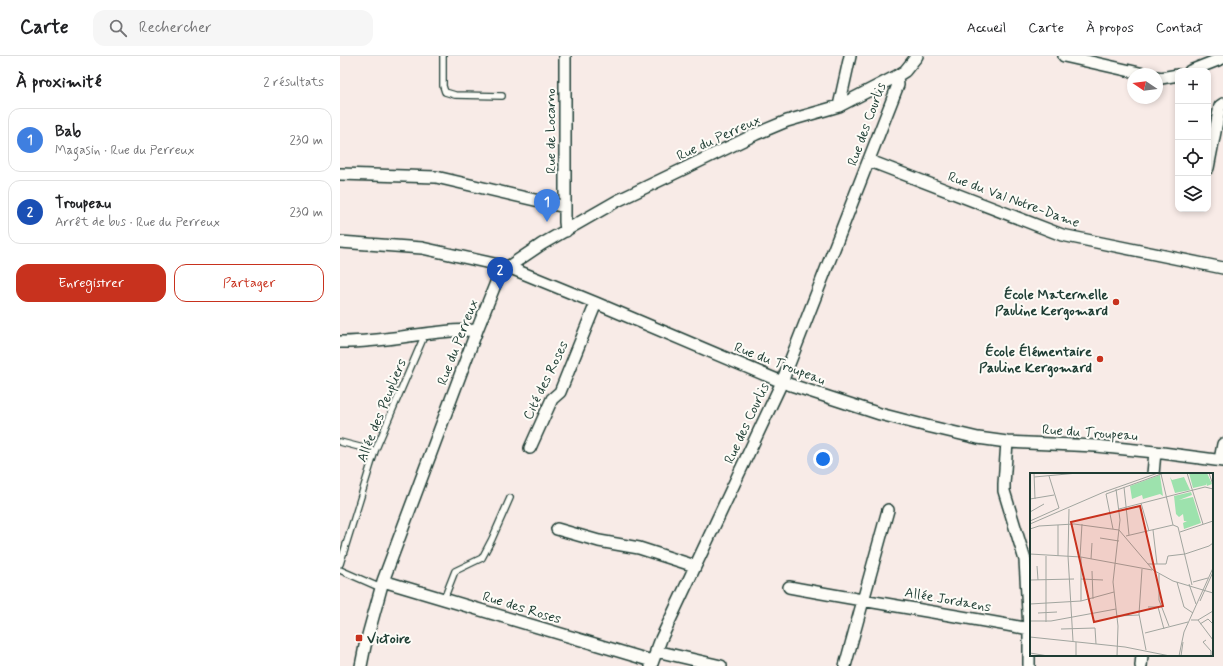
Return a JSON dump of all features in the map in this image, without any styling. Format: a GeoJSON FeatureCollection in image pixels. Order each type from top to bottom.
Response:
{"type":"FeatureCollection","features":[{"type":"Feature","properties":{"kind":"street","name":"Rue de Locarno"},"geometry":{"type":"LineString","coordinates":[[566,56],[566,231]]}},
{"type":"Feature","properties":{"kind":"street"},"geometry":{"type":"LineString","coordinates":[[839,106],[850,56]]}},
{"type":"Feature","properties":{"kind":"street","name":"Rue du Perreux"},"geometry":{"type":"LineString","coordinates":[[362,666],[365,646],[382,584],[499,275],[536,248],[617,201],[756,134],[788,121],[839,106],[905,71],[917,56]]}},
{"type":"Feature","properties":{"kind":"street"},"geometry":{"type":"LineString","coordinates":[[1064,56],[1127,70]]}},
{"type":"Feature","properties":{"kind":"street"},"geometry":{"type":"LineString","coordinates":[[1198,68],[1223,58]]}},
{"type":"Feature","properties":{"kind":"street","name":"Rue des Courlis"},"geometry":{"type":"LineString","coordinates":[[653,659],[782,382],[870,161],[898,86],[897,76]]}},
{"type":"Feature","properties":{"kind":"street"},"geometry":{"type":"LineString","coordinates":[[1163,78],[1175,76]]}},
{"type":"Feature","properties":{"kind":"street"},"geometry":{"type":"LineString","coordinates":[[1211,152],[1220,106],[1223,104]]}},
{"type":"Feature","properties":{"kind":"street","name":"Rue du Val Notre-Dame"},"geometry":{"type":"LineString","coordinates":[[870,161],[1062,235],[1223,268]]}},
{"type":"Feature","properties":{"kind":"street"},"geometry":{"type":"LineString","coordinates":[[340,174],[436,177],[565,207]]}},
{"type":"Feature","properties":{"kind":"street","name":"Rue du Troupeau"},"geometry":{"type":"LineString","coordinates":[[340,242],[422,248],[508,267],[782,382],[880,414],[919,424],[978,438],[1008,442],[1096,446],[1221,461]]}},
{"type":"Feature","properties":{"kind":"street","name":"Cité des Roses"},"geometry":{"type":"LineString","coordinates":[[530,448],[552,400],[560,392],[596,303]]}},
{"type":"Feature","properties":{"kind":"street"},"geometry":{"type":"LineString","coordinates":[[340,342],[360,342],[425,334],[477,330]]}},
{"type":"Feature","properties":{"kind":"street"},"geometry":{"type":"LineString","coordinates":[[1008,442],[1004,491],[1025,560],[1029,628],[1029,666]]}},
{"type":"Feature","properties":{"kind":"street"},"geometry":{"type":"LineString","coordinates":[[1221,461],[1223,444]]}},
{"type":"Feature","properties":{"kind":"street"},"geometry":{"type":"LineString","coordinates":[[1153,473],[1155,452]]}},
{"type":"Feature","properties":{"kind":"street"},"geometry":{"type":"LineString","coordinates":[[844,666],[888,510]]}},
{"type":"Feature","properties":{"kind":"street"},"geometry":{"type":"LineString","coordinates":[[557,529],[598,541],[640,548],[695,566]]}},
{"type":"Feature","properties":{"kind":"street","name":"Rue des Roses"},"geometry":{"type":"LineString","coordinates":[[382,584],[444,599],[653,659]]}},
{"type":"Feature","properties":{"kind":"street","name":"Allée Jordaens"},"geometry":{"type":"LineString","coordinates":[[789,587],[1029,628]]}},
{"type":"Feature","properties":{"kind":"street"},"geometry":{"type":"LineString","coordinates":[[1141,666],[1142,656]]}},
{"type":"Feature","properties":{"kind":"street"},"geometry":{"type":"LineString","coordinates":[[653,659],[721,666]]}},
{"type":"Feature","properties":{"kind":"lane"},"geometry":{"type":"LineString","coordinates":[[443,56],[443,86],[445,92],[455,95],[502,96]]}},
{"type":"Feature","properties":{"kind":"lane","name":"Allée des Peupliers"},"geometry":{"type":"LineString","coordinates":[[340,564],[374,451],[425,334]]}},
{"type":"Feature","properties":{"kind":"lane"},"geometry":{"type":"LineString","coordinates":[[340,442],[374,451]]}},
{"type":"Feature","properties":{"kind":"lane"},"geometry":{"type":"LineString","coordinates":[[444,599],[455,571],[482,558],[510,498]]}},
{"type":"Feature","properties":{"kind":"lane"},"geometry":{"type":"LineString","coordinates":[[340,570],[382,584]]}},
{"type":"Feature","properties":{"kind":"place","name":"Bab"},"geometry":{"type":"Point","coordinates":[547,222]}},
{"type":"Feature","properties":{"kind":"place","name":"Troupeau"},"geometry":{"type":"Point","coordinates":[500,290]}},
{"type":"Feature","properties":{"kind":"place","name":"École Maternelle Pauline Kergomard"},"geometry":{"type":"Point","coordinates":[1116,302]}},
{"type":"Feature","properties":{"kind":"place","name":"École Élémentaire Pauline Kergomard"},"geometry":{"type":"Point","coordinates":[1100,359]}},
{"type":"Feature","properties":{"kind":"place","name":"Victoire"},"geometry":{"type":"Point","coordinates":[359,638]}}]}
